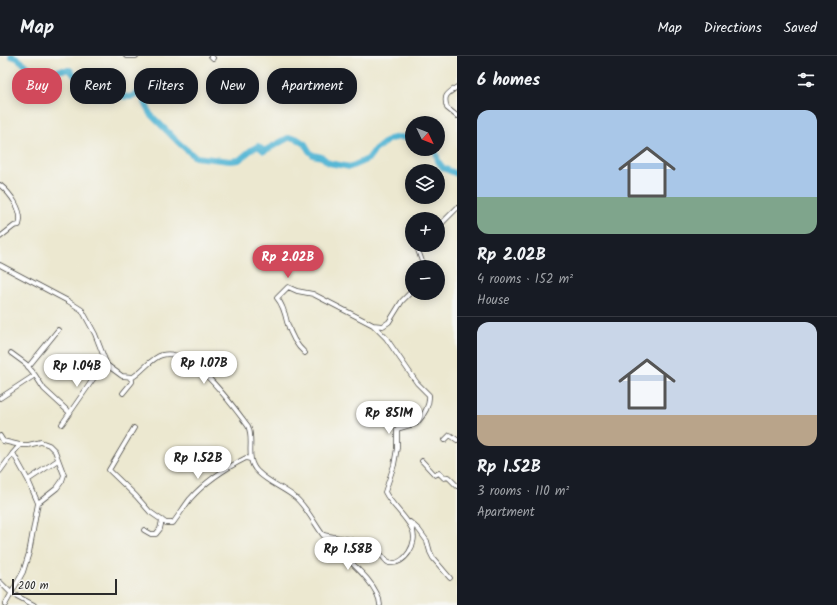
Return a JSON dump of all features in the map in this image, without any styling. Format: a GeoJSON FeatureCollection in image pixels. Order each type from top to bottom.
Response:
{"type":"FeatureCollection","features":[{"type":"Feature","properties":{"kind":"street"},"geometry":{"type":"LineString","coordinates":[[126,56],[136,56]]}},
{"type":"Feature","properties":{"kind":"street"},"geometry":{"type":"LineString","coordinates":[[457,87],[447,94],[445,98],[447,108],[457,116]]}},
{"type":"Feature","properties":{"kind":"street"},"geometry":{"type":"LineString","coordinates":[[0,185],[18,208],[20,218],[19,224],[0,237]]}},
{"type":"Feature","properties":{"kind":"street"},"geometry":{"type":"LineString","coordinates":[[445,220],[457,208]]}},
{"type":"Feature","properties":{"kind":"street"},"geometry":{"type":"LineString","coordinates":[[0,265],[82,310],[103,352],[105,362],[122,376],[129,377],[136,375],[155,358],[163,354],[175,355],[192,363],[212,381],[248,426],[250,432],[250,460],[257,472],[299,501],[324,535],[360,571],[379,596],[380,605]]}},
{"type":"Feature","properties":{"kind":"street"},"geometry":{"type":"LineString","coordinates":[[305,353],[299,348],[294,339],[287,324],[285,314],[277,298],[288,287],[297,291],[313,294],[373,325],[386,338],[417,383],[430,395],[427,408],[417,423],[413,426],[397,429],[398,448],[394,465],[385,488],[385,492],[389,500],[413,530],[415,538],[414,543],[403,560],[388,563],[378,552],[366,545],[324,535]]}},
{"type":"Feature","properties":{"kind":"street"},"geometry":{"type":"LineString","coordinates":[[373,325],[383,326],[390,322],[405,298]]}},
{"type":"Feature","properties":{"kind":"street"},"geometry":{"type":"LineString","coordinates":[[28,367],[58,330]]}},
{"type":"Feature","properties":{"kind":"street"},"geometry":{"type":"LineString","coordinates":[[11,353],[28,367],[44,389],[70,413]]}},
{"type":"Feature","properties":{"kind":"street"},"geometry":{"type":"LineString","coordinates":[[62,424],[105,362]]}},
{"type":"Feature","properties":{"kind":"street"},"geometry":{"type":"LineString","coordinates":[[0,398],[35,375]]}},
{"type":"Feature","properties":{"kind":"street"},"geometry":{"type":"LineString","coordinates":[[123,393],[132,382],[129,377]]}},
{"type":"Feature","properties":{"kind":"street"},"geometry":{"type":"LineString","coordinates":[[134,428],[109,470],[150,512],[170,524],[173,523],[190,499],[208,482],[234,464],[246,458],[250,460]]}},
{"type":"Feature","properties":{"kind":"street"},"geometry":{"type":"LineString","coordinates":[[445,440],[450,434],[457,440]]}},
{"type":"Feature","properties":{"kind":"street"},"geometry":{"type":"LineString","coordinates":[[0,436],[3,441],[20,445],[41,442],[49,445],[54,451],[64,474],[62,481],[57,488],[38,503]]}},
{"type":"Feature","properties":{"kind":"street"},"geometry":{"type":"LineString","coordinates":[[0,471],[20,445]]}},
{"type":"Feature","properties":{"kind":"street"},"geometry":{"type":"LineString","coordinates":[[5,605],[23,572],[29,553],[38,503],[28,480],[13,453]]}},
{"type":"Feature","properties":{"kind":"street"},"geometry":{"type":"LineString","coordinates":[[28,480],[58,460]]}},
{"type":"Feature","properties":{"kind":"street"},"geometry":{"type":"LineString","coordinates":[[422,461],[435,476],[439,473],[444,478],[448,477],[457,486]]}},
{"type":"Feature","properties":{"kind":"street"},"geometry":{"type":"LineString","coordinates":[[144,530],[151,534],[156,534],[160,529],[162,520]]}},
{"type":"Feature","properties":{"kind":"street"},"geometry":{"type":"LineString","coordinates":[[406,520],[419,530],[427,541],[433,558],[450,578]]}},
{"type":"Feature","properties":{"kind":"street"},"geometry":{"type":"LineString","coordinates":[[0,582],[11,593],[34,605]]}},
{"type":"Feature","properties":{"kind":"waterway"},"geometry":{"type":"LineString","coordinates":[[11,56],[17,58],[37,74],[44,75],[61,70],[70,70],[95,97],[106,95],[130,97],[136,94],[142,95],[150,114],[195,157],[230,161],[239,160],[258,146],[264,151],[288,138],[296,138],[305,144],[313,155],[322,157],[329,163],[350,167],[368,159],[374,151],[389,139],[405,138]]}},
{"type":"Feature","properties":{"kind":"waterway"},"geometry":{"type":"LineString","coordinates":[[437,156],[438,161],[443,168],[457,174]]}}]}
